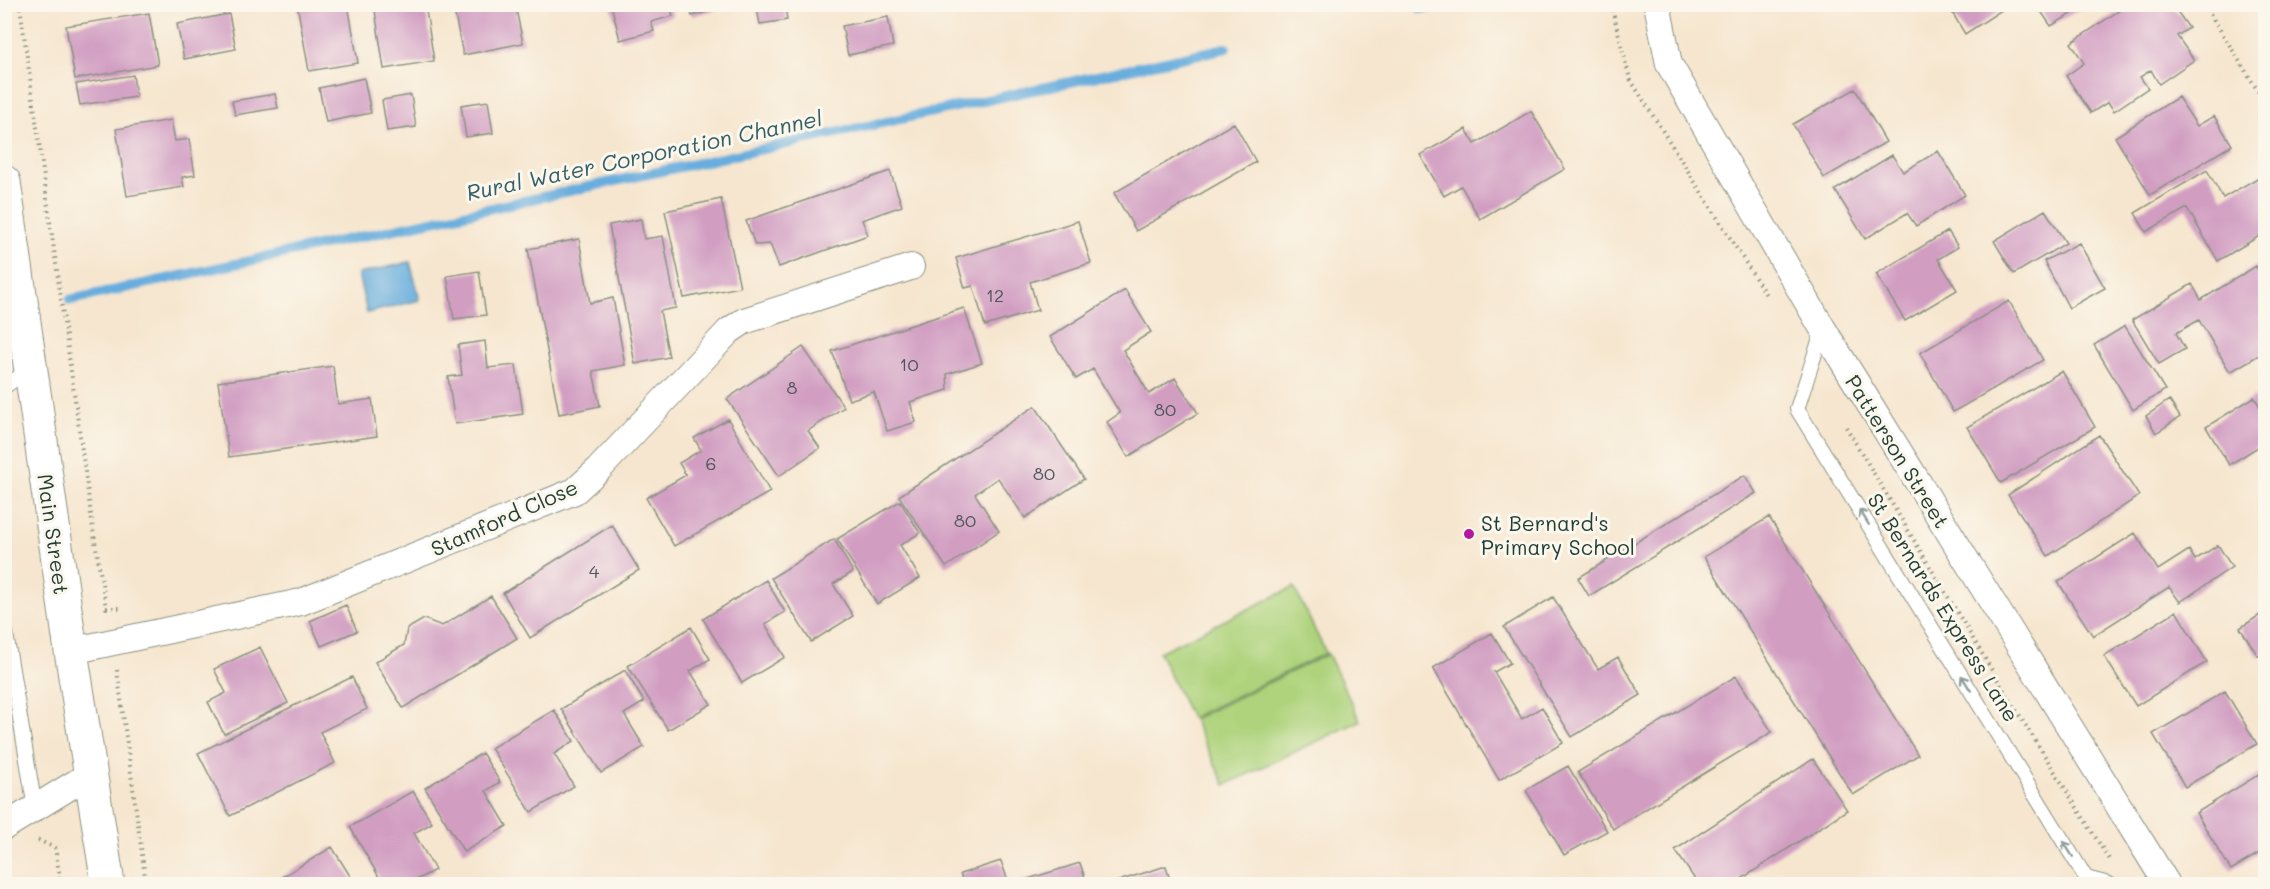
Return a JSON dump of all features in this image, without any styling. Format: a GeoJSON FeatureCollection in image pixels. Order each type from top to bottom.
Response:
{"type":"FeatureCollection","features":[{"type":"Feature","properties":{"kind":"main road","name":"Main Street"},"geometry":{"type":"LineString","coordinates":[[4,182],[8,225],[31,368],[71,651],[108,885]]}},
{"type":"Feature","properties":{"kind":"street","name":"Patterson Street"},"geometry":{"type":"LineString","coordinates":[[1657,4],[1669,64],[1823,329],[2167,885]]}},
{"type":"Feature","properties":{"kind":"street","name":"Stamford Close"},"geometry":{"type":"LineString","coordinates":[[71,651],[301,602],[575,491],[599,469],[729,331],[744,321],[911,267]]}},
{"type":"Feature","properties":{"kind":"street"},"geometry":{"type":"LineString","coordinates":[[4,826],[92,773]]}},
{"type":"Feature","properties":{"kind":"lane","name":"St Bernards Express Lane"},"geometry":{"type":"LineString","coordinates":[[1823,329],[1797,409],[2086,878],[2109,885]]}},
{"type":"Feature","properties":{"kind":"lane"},"geometry":{"type":"LineString","coordinates":[[4,387],[31,368]]}},
{"type":"Feature","properties":{"kind":"lane"},"geometry":{"type":"LineString","coordinates":[[4,622],[35,808]]}},
{"type":"Feature","properties":{"kind":"path"},"geometry":{"type":"LineString","coordinates":[[30,4],[20,6],[93,529],[112,642],[146,885]]}},
{"type":"Feature","properties":{"kind":"path"},"geometry":{"type":"LineString","coordinates":[[1611,4],[1630,79],[1768,299]]}},
{"type":"Feature","properties":{"kind":"path"},"geometry":{"type":"LineString","coordinates":[[2204,4],[2265,104]]}},
{"type":"Feature","properties":{"kind":"path"},"geometry":{"type":"LineString","coordinates":[[1845,426],[2113,866]]}},
{"type":"Feature","properties":{"kind":"path"},"geometry":{"type":"LineString","coordinates":[[106,608],[126,608]]}},
{"type":"Feature","properties":{"kind":"green space"},"geometry":{"type":"Polygon","coordinates":[[[1294,587],[1326,653],[1191,718],[1159,652],[1294,587]]]}},
{"type":"Feature","properties":{"kind":"green space"},"geometry":{"type":"Polygon","coordinates":[[[1328,654],[1360,721],[1225,785],[1193,719],[1328,654]]]}},
{"type":"Feature","properties":{"kind":"water"},"geometry":{"type":"Polygon","coordinates":[[[410,262],[420,300],[367,313],[358,274],[410,262]]]}},
{"type":"Feature","properties":{"kind":"building"},"geometry":{"type":"Polygon","coordinates":[[[297,4],[348,4],[358,63],[309,71],[297,4]]]}},
{"type":"Feature","properties":{"kind":"building"},"geometry":{"type":"Polygon","coordinates":[[[374,4],[425,4],[434,61],[384,69],[374,4]]]}},
{"type":"Feature","properties":{"kind":"building"},"geometry":{"type":"Polygon","coordinates":[[[482,4],[515,4],[523,43],[463,55],[454,10],[482,4]]]}},
{"type":"Feature","properties":{"kind":"building"},"geometry":{"type":"Polygon","coordinates":[[[611,4],[670,4],[673,16],[651,22],[654,31],[620,40],[611,4]]]}},
{"type":"Feature","properties":{"kind":"building"},"geometry":{"type":"Polygon","coordinates":[[[689,4],[733,4],[733,5],[692,16],[689,4]]]}},
{"type":"Feature","properties":{"kind":"building"},"geometry":{"type":"Polygon","coordinates":[[[756,4],[785,4],[787,20],[760,24],[756,4]]]}},
{"type":"Feature","properties":{"kind":"building"},"geometry":{"type":"Polygon","coordinates":[[[1947,4],[2011,4],[1965,34],[1947,4]]]}},
{"type":"Feature","properties":{"kind":"building"},"geometry":{"type":"Polygon","coordinates":[[[2049,4],[2077,4],[2080,9],[2051,26],[2040,10],[2049,4]]]}},
{"type":"Feature","properties":{"kind":"building"},"geometry":{"type":"Polygon","coordinates":[[[2129,4],[2172,4],[2189,28],[2177,36],[2194,60],[2159,84],[2151,70],[2140,77],[2148,88],[2114,111],[2108,102],[2091,113],[2066,76],[2084,63],[2071,43],[2129,4]]]}},
{"type":"Feature","properties":{"kind":"building"},"geometry":{"type":"Polygon","coordinates":[[[149,13],[158,65],[75,79],[66,26],[149,13]]]}},
{"type":"Feature","properties":{"kind":"building"},"geometry":{"type":"Polygon","coordinates":[[[229,14],[236,49],[184,59],[177,24],[229,14]]]}},
{"type":"Feature","properties":{"kind":"building"},"geometry":{"type":"Polygon","coordinates":[[[888,17],[893,46],[848,55],[842,26],[888,17]]]}},
{"type":"Feature","properties":{"kind":"building"},"geometry":{"type":"Polygon","coordinates":[[[133,75],[136,97],[80,105],[76,84],[133,75]]]}},
{"type":"Feature","properties":{"kind":"building"},"geometry":{"type":"Polygon","coordinates":[[[364,78],[371,113],[326,122],[319,88],[364,78]]]}},
{"type":"Feature","properties":{"kind":"building"},"geometry":{"type":"Polygon","coordinates":[[[1855,89],[1886,142],[1824,178],[1793,124],[1855,89]]]}},
{"type":"Feature","properties":{"kind":"building"},"geometry":{"type":"Polygon","coordinates":[[[275,94],[278,108],[235,115],[232,101],[275,94]]]}},
{"type":"Feature","properties":{"kind":"building"},"geometry":{"type":"Polygon","coordinates":[[[411,95],[416,127],[387,131],[382,100],[411,95]]]}},
{"type":"Feature","properties":{"kind":"building"},"geometry":{"type":"Polygon","coordinates":[[[2178,97],[2197,126],[2214,116],[2232,145],[2150,195],[2115,137],[2178,97]]]}},
{"type":"Feature","properties":{"kind":"building"},"geometry":{"type":"Polygon","coordinates":[[[488,101],[493,133],[466,137],[461,105],[488,101]]]}},
{"type":"Feature","properties":{"kind":"building"},"geometry":{"type":"Polygon","coordinates":[[[1531,111],[1565,169],[1480,219],[1461,186],[1444,196],[1420,155],[1466,129],[1475,144],[1531,111]]]}},
{"type":"Feature","properties":{"kind":"building"},"geometry":{"type":"Polygon","coordinates":[[[171,120],[175,141],[189,139],[195,175],[182,177],[184,187],[127,196],[116,129],[171,120]]]}},
{"type":"Feature","properties":{"kind":"building"},"geometry":{"type":"Polygon","coordinates":[[[1234,123],[1256,162],[1136,231],[1114,193],[1234,123]]]}},
{"type":"Feature","properties":{"kind":"building"},"geometry":{"type":"Polygon","coordinates":[[[1938,151],[1965,195],[1916,226],[1907,213],[1865,239],[1835,190],[1892,155],[1903,172],[1938,151]]]}},
{"type":"Feature","properties":{"kind":"building"},"geometry":{"type":"Polygon","coordinates":[[[2207,170],[2223,198],[2266,173],[2266,232],[2218,261],[2187,208],[2146,232],[2135,213],[2207,170]]]}},
{"type":"Feature","properties":{"kind":"building"},"geometry":{"type":"Polygon","coordinates":[[[890,171],[902,206],[862,220],[868,235],[779,267],[770,244],[755,245],[746,221],[890,171]]]}},
{"type":"Feature","properties":{"kind":"building"},"geometry":{"type":"Polygon","coordinates":[[[721,199],[740,287],[684,298],[665,211],[721,199]]]}},
{"type":"Feature","properties":{"kind":"building"},"geometry":{"type":"Polygon","coordinates":[[[2045,210],[2066,243],[2014,274],[1994,241],[2045,210]]]}},
{"type":"Feature","properties":{"kind":"building"},"geometry":{"type":"Polygon","coordinates":[[[641,219],[644,239],[663,236],[676,308],[660,311],[669,357],[635,364],[609,225],[641,219]]]}},
{"type":"Feature","properties":{"kind":"building"},"geometry":{"type":"Polygon","coordinates":[[[1078,221],[1091,263],[1030,282],[1038,310],[985,326],[973,286],[965,288],[956,258],[1078,221]]]}},
{"type":"Feature","properties":{"kind":"building"},"geometry":{"type":"Polygon","coordinates":[[[1948,231],[1958,247],[1938,259],[1957,290],[1905,321],[1876,274],[1948,231]]]}},
{"type":"Feature","properties":{"kind":"building"},"geometry":{"type":"Polygon","coordinates":[[[579,239],[590,303],[613,298],[625,365],[593,371],[600,406],[559,414],[528,249],[579,239]]]}},
{"type":"Feature","properties":{"kind":"building"},"geometry":{"type":"Polygon","coordinates":[[[2079,243],[2105,288],[2069,308],[2044,261],[2079,243]]]}},
{"type":"Feature","properties":{"kind":"building"},"geometry":{"type":"Polygon","coordinates":[[[2256,266],[2266,281],[2266,351],[2230,372],[2199,320],[2176,333],[2185,349],[2159,364],[2132,320],[2192,284],[2201,300],[2256,266]]]}},
{"type":"Feature","properties":{"kind":"building"},"geometry":{"type":"Polygon","coordinates":[[[479,271],[486,315],[454,319],[447,276],[479,271]]]}},
{"type":"Feature","properties":{"kind":"building"},"geometry":{"type":"Polygon","coordinates":[[[1125,290],[1151,332],[1123,350],[1149,394],[1175,378],[1198,413],[1128,457],[1107,422],[1120,413],[1093,369],[1076,379],[1050,337],[1125,290]]]}},
{"type":"Feature","properties":{"kind":"building"},"geometry":{"type":"Polygon","coordinates":[[[2009,301],[2043,360],[1953,412],[1920,353],[2009,301]]]}},
{"type":"Feature","properties":{"kind":"building"},"geometry":{"type":"Polygon","coordinates":[[[964,308],[982,363],[947,374],[948,390],[910,402],[916,422],[887,431],[874,392],[849,400],[832,351],[964,308]]]}},
{"type":"Feature","properties":{"kind":"building"},"geometry":{"type":"Polygon","coordinates":[[[2125,326],[2165,390],[2133,410],[2094,345],[2125,326]]]}},
{"type":"Feature","properties":{"kind":"building"},"geometry":{"type":"Polygon","coordinates":[[[485,341],[488,368],[516,365],[523,414],[455,424],[448,377],[462,375],[458,345],[485,341]]]}},
{"type":"Feature","properties":{"kind":"building"},"geometry":{"type":"Polygon","coordinates":[[[803,347],[844,407],[808,431],[820,448],[779,476],[727,399],[803,347]]]}},
{"type":"Feature","properties":{"kind":"building"},"geometry":{"type":"Polygon","coordinates":[[[333,366],[338,404],[372,399],[377,436],[229,457],[218,382],[333,366]]]}},
{"type":"Feature","properties":{"kind":"building"},"geometry":{"type":"Polygon","coordinates":[[[2062,371],[2095,427],[2001,483],[1967,427],[2062,371]]]}},
{"type":"Feature","properties":{"kind":"building"},"geometry":{"type":"Polygon","coordinates":[[[2254,397],[2266,416],[2266,442],[2229,465],[2206,427],[2254,397]]]}},
{"type":"Feature","properties":{"kind":"building"},"geometry":{"type":"Polygon","coordinates":[[[2169,400],[2180,417],[2156,433],[2146,416],[2169,400]]]}},
{"type":"Feature","properties":{"kind":"building"},"geometry":{"type":"Polygon","coordinates":[[[1035,406],[1084,479],[1025,518],[998,478],[975,494],[999,531],[946,567],[899,496],[1035,406]]]}},
{"type":"Feature","properties":{"kind":"building"},"geometry":{"type":"Polygon","coordinates":[[[728,419],[770,492],[674,546],[646,498],[686,475],[679,463],[701,450],[694,438],[728,419]]]}},
{"type":"Feature","properties":{"kind":"building"},"geometry":{"type":"Polygon","coordinates":[[[2099,435],[2139,496],[2048,556],[2008,495],[2099,435]]]}},
{"type":"Feature","properties":{"kind":"building"},"geometry":{"type":"Polygon","coordinates":[[[1745,475],[1756,493],[1589,596],[1578,578],[1745,475]]]}},
{"type":"Feature","properties":{"kind":"building"},"geometry":{"type":"Polygon","coordinates":[[[900,501],[920,533],[900,545],[920,578],[877,604],[837,539],[900,501]]]}},
{"type":"Feature","properties":{"kind":"building"},"geometry":{"type":"Polygon","coordinates":[[[1769,517],[1918,755],[1853,795],[1704,557],[1769,517]]]}},
{"type":"Feature","properties":{"kind":"building"},"geometry":{"type":"Polygon","coordinates":[[[612,525],[639,570],[530,638],[503,593],[612,525]]]}},
{"type":"Feature","properties":{"kind":"building"},"geometry":{"type":"Polygon","coordinates":[[[2135,533],[2158,570],[2189,550],[2195,560],[2218,545],[2232,567],[2180,602],[2169,587],[2093,636],[2058,582],[2135,533]]]}},
{"type":"Feature","properties":{"kind":"building"},"geometry":{"type":"Polygon","coordinates":[[[834,539],[853,572],[833,584],[853,616],[811,642],[771,578],[834,539]]]}},
{"type":"Feature","properties":{"kind":"building"},"geometry":{"type":"Polygon","coordinates":[[[766,580],[785,612],[765,624],[785,657],[742,683],[703,619],[766,580]]]}},
{"type":"Feature","properties":{"kind":"building"},"geometry":{"type":"Polygon","coordinates":[[[491,596],[517,638],[403,708],[375,662],[404,645],[407,629],[424,619],[442,626],[491,596]]]}},
{"type":"Feature","properties":{"kind":"building"},"geometry":{"type":"Polygon","coordinates":[[[1553,597],[1598,669],[1618,657],[1641,695],[1572,737],[1504,627],[1553,597]]]}},
{"type":"Feature","properties":{"kind":"building"},"geometry":{"type":"Polygon","coordinates":[[[346,605],[357,631],[321,646],[310,621],[346,605]]]}},
{"type":"Feature","properties":{"kind":"building"},"geometry":{"type":"Polygon","coordinates":[[[2176,611],[2207,662],[2136,706],[2104,656],[2176,611]]]}},
{"type":"Feature","properties":{"kind":"building"},"geometry":{"type":"Polygon","coordinates":[[[2266,611],[2266,651],[2258,656],[2240,628],[2266,611]]]}},
{"type":"Feature","properties":{"kind":"building"},"geometry":{"type":"Polygon","coordinates":[[[691,627],[710,659],[690,671],[711,704],[668,730],[628,666],[691,627]]]}},
{"type":"Feature","properties":{"kind":"building"},"geometry":{"type":"Polygon","coordinates":[[[1492,633],[1510,663],[1494,672],[1522,719],[1542,707],[1563,743],[1499,780],[1433,668],[1492,633]]]}},
{"type":"Feature","properties":{"kind":"building"},"geometry":{"type":"Polygon","coordinates":[[[260,647],[288,703],[224,734],[208,702],[226,693],[214,669],[260,647]]]}},
{"type":"Feature","properties":{"kind":"building"},"geometry":{"type":"Polygon","coordinates":[[[625,670],[644,702],[624,714],[644,747],[601,773],[561,709],[625,670]]]}},
{"type":"Feature","properties":{"kind":"building"},"geometry":{"type":"Polygon","coordinates":[[[1736,676],[1772,732],[1613,829],[1578,772],[1736,676]]]}},
{"type":"Feature","properties":{"kind":"building"},"geometry":{"type":"Polygon","coordinates":[[[352,677],[367,709],[320,732],[335,763],[230,816],[198,753],[352,677]]]}},
{"type":"Feature","properties":{"kind":"building"},"geometry":{"type":"Polygon","coordinates":[[[2225,691],[2257,744],[2185,787],[2153,734],[2225,691]]]}},
{"type":"Feature","properties":{"kind":"building"},"geometry":{"type":"Polygon","coordinates":[[[554,710],[574,741],[554,754],[574,786],[531,812],[491,748],[554,710]]]}},
{"type":"Feature","properties":{"kind":"building"},"geometry":{"type":"Polygon","coordinates":[[[482,753],[500,782],[486,791],[507,826],[464,852],[425,788],[482,753]]]}},
{"type":"Feature","properties":{"kind":"building"},"geometry":{"type":"Polygon","coordinates":[[[1813,759],[1847,810],[1734,884],[1698,884],[1675,850],[1813,759]]]}},
{"type":"Feature","properties":{"kind":"building"},"geometry":{"type":"Polygon","coordinates":[[[1568,766],[1607,831],[1564,855],[1526,790],[1568,766]]]}},
{"type":"Feature","properties":{"kind":"building"},"geometry":{"type":"Polygon","coordinates":[[[2266,770],[2266,849],[2231,870],[2196,813],[2266,770]]]}},
{"type":"Feature","properties":{"kind":"building"},"geometry":{"type":"Polygon","coordinates":[[[413,791],[432,823],[414,833],[435,870],[409,884],[383,884],[350,827],[413,791]]]}},
{"type":"Feature","properties":{"kind":"building"},"geometry":{"type":"Polygon","coordinates":[[[332,847],[352,879],[344,884],[270,884],[332,847]]]}},
{"type":"Feature","properties":{"kind":"building"},"geometry":{"type":"Polygon","coordinates":[[[1001,861],[1009,884],[964,884],[960,874],[1001,861]]]}},
{"type":"Feature","properties":{"kind":"building"},"geometry":{"type":"Polygon","coordinates":[[[1080,863],[1087,884],[1012,884],[1080,863]]]}},
{"type":"Feature","properties":{"kind":"building"},"geometry":{"type":"Polygon","coordinates":[[[1166,866],[1171,884],[1109,884],[1166,866]]]}},
{"type":"Feature","properties":{"kind":"waterway","name":"Rural Water Corporation Channel"},"geometry":{"type":"LineString","coordinates":[[1421,9],[1441,4]]}},
{"type":"Feature","properties":{"kind":"waterway","name":"Rural Water Corporation Channel"},"geometry":{"type":"LineString","coordinates":[[70,300],[1226,48]]}},
{"type":"Feature","properties":{"kind":"place","name":"St Bernard's Primary School"},"geometry":{"type":"Point","coordinates":[1469,534]}}]}
